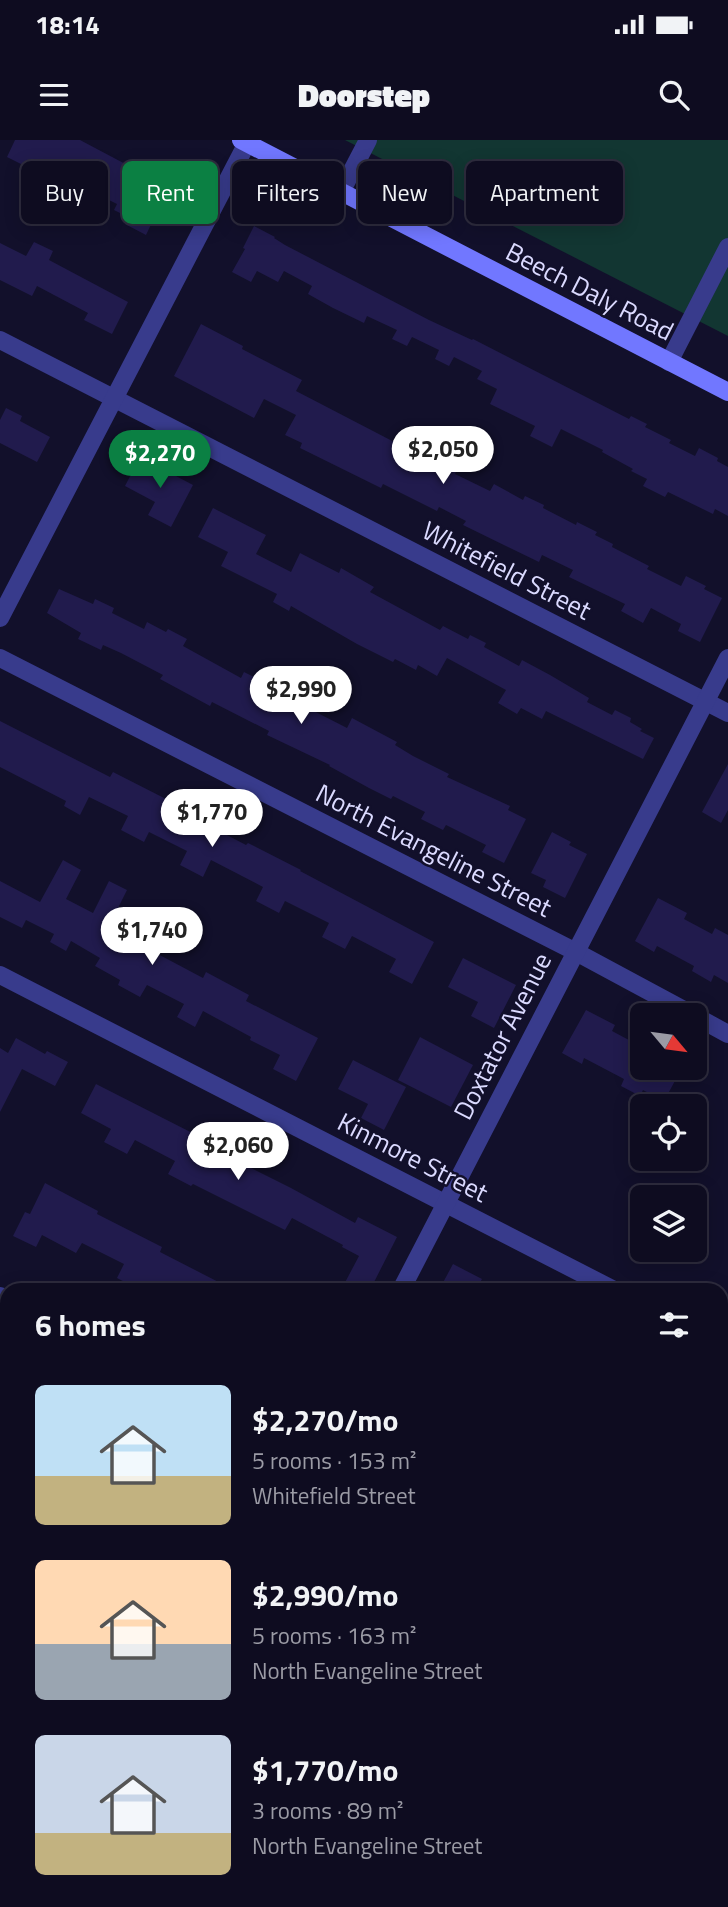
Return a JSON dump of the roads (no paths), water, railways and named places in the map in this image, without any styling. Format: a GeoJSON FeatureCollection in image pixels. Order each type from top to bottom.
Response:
{"type":"FeatureCollection","features":[{"type":"Feature","properties":{"kind":"main road","name":"Beech Daly Road"},"geometry":{"type":"LineString","coordinates":[[244,142],[281,161]]}},
{"type":"Feature","properties":{"kind":"main road","name":"Beech Daly Road"},"geometry":{"type":"LineString","coordinates":[[344,194],[728,392]]}},
{"type":"Feature","properties":{"kind":"street"},"geometry":{"type":"LineString","coordinates":[[344,186],[368,140]]}},
{"type":"Feature","properties":{"kind":"street"},"geometry":{"type":"LineString","coordinates":[[0,618],[244,142]]}},
{"type":"Feature","properties":{"kind":"street"},"geometry":{"type":"LineString","coordinates":[[669,362],[728,247]]}},
{"type":"Feature","properties":{"kind":"street","name":"Whitefield Street"},"geometry":{"type":"LineString","coordinates":[[0,340],[728,713]]}},
{"type":"Feature","properties":{"kind":"street","name":"North Evangeline Street"},"geometry":{"type":"LineString","coordinates":[[0,658],[576,952],[670,1003]]}},
{"type":"Feature","properties":{"kind":"street","name":"Doxtator Avenue"},"geometry":{"type":"LineString","coordinates":[[405,1283],[728,658]]}},
{"type":"Feature","properties":{"kind":"street","name":"Kinmore Street"},"geometry":{"type":"LineString","coordinates":[[0,975],[600,1283]]}},
{"type":"Feature","properties":{"kind":"street","name":"North Evangeline Street"},"geometry":{"type":"LineString","coordinates":[[707,1023],[728,1034]]}}]}
